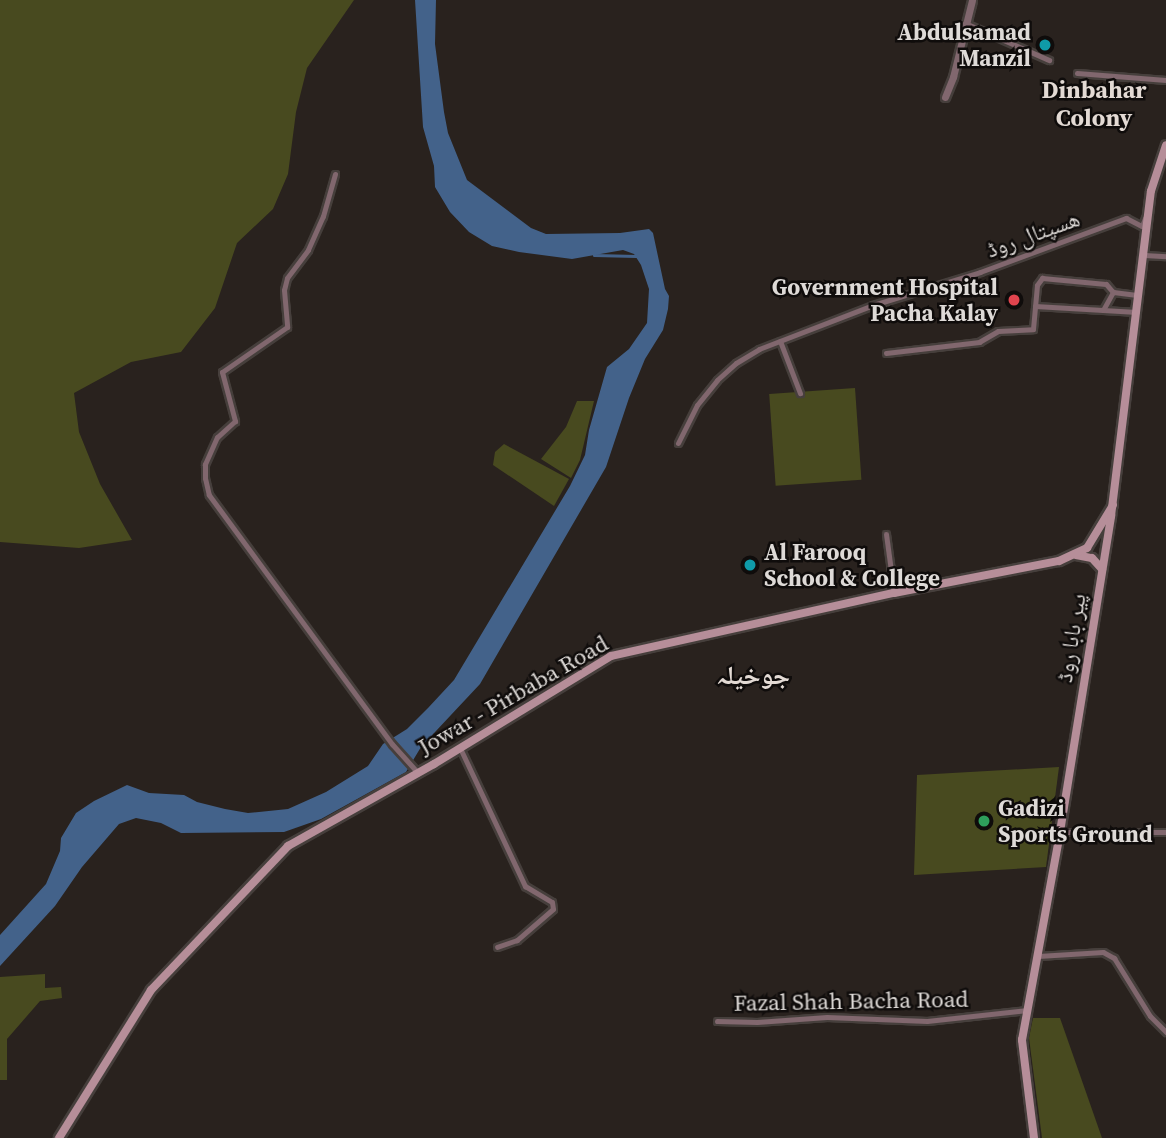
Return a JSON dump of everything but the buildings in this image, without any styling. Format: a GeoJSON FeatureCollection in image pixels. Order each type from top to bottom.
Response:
{"type":"FeatureCollection","features":[{"type":"Feature","properties":{"kind":"main road","name":"پیر بابا روڈ"},"geometry":{"type":"LineString","coordinates":[[1034,1138],[1022,1040],[1060,832],[1113,505],[1149,209],[1166,145]]}},
{"type":"Feature","properties":{"kind":"main road"},"geometry":{"type":"LineString","coordinates":[[1076,555],[1087,548],[1113,505]]}},
{"type":"Feature","properties":{"kind":"main road"},"geometry":{"type":"LineString","coordinates":[[1076,555],[1092,558],[1102,569]]}},
{"type":"Feature","properties":{"kind":"main road","name":"Jowar - Pirbaba Road"},"geometry":{"type":"LineString","coordinates":[[59,1138],[151,989],[289,846],[418,773],[611,656],[894,593],[1059,561],[1076,555]]}},
{"type":"Feature","properties":{"kind":"street"},"geometry":{"type":"LineString","coordinates":[[945,97],[953,77],[972,0]]}},
{"type":"Feature","properties":{"kind":"street"},"geometry":{"type":"LineString","coordinates":[[965,23],[1049,60]]}},
{"type":"Feature","properties":{"kind":"street"},"geometry":{"type":"LineString","coordinates":[[1077,73],[1166,80]]}},
{"type":"Feature","properties":{"kind":"street"},"geometry":{"type":"LineString","coordinates":[[335,174],[323,216],[302,261],[288,278],[284,290],[287,327],[222,372],[235,421],[217,437],[205,464],[205,478],[209,495],[392,744],[418,773]]}},
{"type":"Feature","properties":{"kind":"street","name":"ھسپتال روڈ"},"geometry":{"type":"LineString","coordinates":[[678,443],[697,405],[716,380],[736,363],[780,341],[1126,218],[1142,226],[1149,209]]}},
{"type":"Feature","properties":{"kind":"street"},"geometry":{"type":"LineString","coordinates":[[1144,255],[1166,256]]}},
{"type":"Feature","properties":{"kind":"street"},"geometry":{"type":"LineString","coordinates":[[886,353],[979,342],[998,331],[1033,330],[1037,285],[1042,278],[1106,284],[1113,292],[1139,295]]}},
{"type":"Feature","properties":{"kind":"street"},"geometry":{"type":"LineString","coordinates":[[1102,310],[1113,292]]}},
{"type":"Feature","properties":{"kind":"street"},"geometry":{"type":"LineString","coordinates":[[1035,306],[1137,312]]}},
{"type":"Feature","properties":{"kind":"street"},"geometry":{"type":"LineString","coordinates":[[780,341],[800,393]]}},
{"type":"Feature","properties":{"kind":"street"},"geometry":{"type":"LineString","coordinates":[[886,534],[894,593]]}},
{"type":"Feature","properties":{"kind":"street"},"geometry":{"type":"LineString","coordinates":[[460,748],[525,886],[552,902],[553,909],[517,940],[497,947]]}},
{"type":"Feature","properties":{"kind":"street"},"geometry":{"type":"LineString","coordinates":[[1060,832],[1166,832]]}},
{"type":"Feature","properties":{"kind":"street"},"geometry":{"type":"LineString","coordinates":[[1038,956],[1103,952],[1114,958],[1132,991],[1150,1016],[1166,1032]]}},
{"type":"Feature","properties":{"kind":"street","name":"Fazal Shah Bacha Road"},"geometry":{"type":"LineString","coordinates":[[718,1021],[757,1022],[827,1017],[927,1021],[1027,1010]]}},
{"type":"Feature","properties":{"kind":"street"},"geometry":{"type":"LineString","coordinates":[[1158,1022],[1166,1021]]}},
{"type":"Feature","properties":{"kind":"green space"},"geometry":{"type":"Polygon","coordinates":[[[0,0],[354,0],[307,68],[296,112],[288,174],[273,209],[237,243],[215,308],[181,352],[131,362],[74,393],[79,432],[100,484],[132,540],[79,548],[0,542],[0,0]]]}},
{"type":"Feature","properties":{"kind":"green space"},"geometry":{"type":"Polygon","coordinates":[[[855,388],[861,480],[776,486],[769,394],[855,388]]]}},
{"type":"Feature","properties":{"kind":"green space"},"geometry":{"type":"Polygon","coordinates":[[[577,401],[594,401],[580,460],[571,478],[541,459],[566,427],[577,401]]]}},
{"type":"Feature","properties":{"kind":"green space"},"geometry":{"type":"Polygon","coordinates":[[[504,444],[569,479],[554,506],[493,465],[495,452],[504,444]]]}},
{"type":"Feature","properties":{"kind":"green space","name":"Gadizi Sports Ground"},"geometry":{"type":"Polygon","coordinates":[[[1059,767],[1046,867],[914,875],[917,775],[1059,767]]]}},
{"type":"Feature","properties":{"kind":"green space"},"geometry":{"type":"Polygon","coordinates":[[[45,974],[45,988],[61,987],[62,998],[40,1001],[7,1039],[7,1080],[0,1080],[0,977],[45,974]]]}},
{"type":"Feature","properties":{"kind":"green space"},"geometry":{"type":"Polygon","coordinates":[[[1033,1018],[1060,1018],[1102,1138],[1042,1138],[1029,1038],[1033,1018]]]}},
{"type":"Feature","properties":{"kind":"water"},"geometry":{"type":"Polygon","coordinates":[[[415,0],[436,0],[435,44],[444,112],[448,133],[467,180],[531,228],[546,234],[620,233],[649,229],[653,233],[665,289],[669,296],[668,309],[663,330],[645,359],[629,398],[606,467],[480,684],[421,747],[406,772],[321,819],[284,832],[181,833],[161,823],[136,818],[119,824],[82,867],[55,906],[0,966],[0,935],[46,884],[60,851],[61,838],[76,813],[94,801],[127,785],[149,793],[184,795],[197,802],[248,813],[288,809],[326,792],[368,766],[383,744],[407,729],[454,680],[570,486],[585,455],[589,430],[607,367],[629,349],[647,323],[649,289],[641,265],[634,254],[623,250],[572,259],[492,246],[469,232],[450,212],[435,187],[434,166],[423,127],[415,0]]]}},
{"type":"Feature","properties":{"kind":"waterway"},"geometry":{"type":"LineString","coordinates":[[594,255],[636,256]]}},
{"type":"Feature","properties":{"kind":"place","name":"Abdulsamad Manzil"},"geometry":{"type":"Point","coordinates":[1045,45]}},
{"type":"Feature","properties":{"kind":"place","name":"Government Hospital Pacha Kalay"},"geometry":{"type":"Point","coordinates":[1014,300]}},
{"type":"Feature","properties":{"kind":"place","name":"Al Farooq School & College"},"geometry":{"type":"Point","coordinates":[750,565]}},
{"type":"Feature","properties":{"kind":"place","name":"Gadizi Sports Ground"},"geometry":{"type":"Point","coordinates":[984,821]}},
{"type":"Feature","properties":{"kind":"district","name":"Dinbahar Colony"},"geometry":{"type":"Point","coordinates":[1094,104]}},
{"type":"Feature","properties":{"kind":"district","name":"جوخیلہ"},"geometry":{"type":"Point","coordinates":[753,676]}}]}
